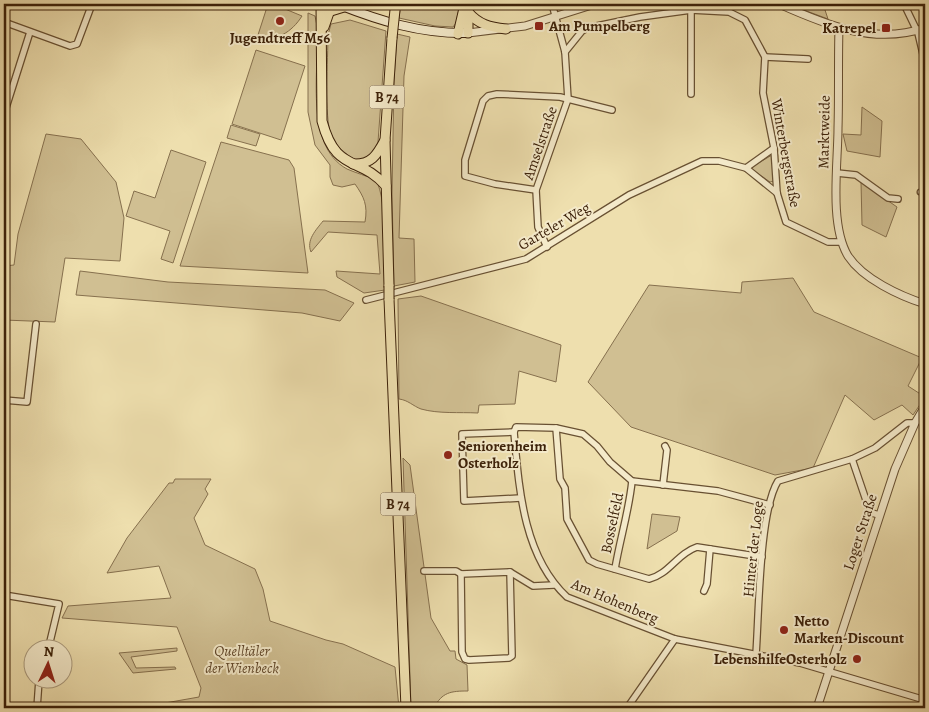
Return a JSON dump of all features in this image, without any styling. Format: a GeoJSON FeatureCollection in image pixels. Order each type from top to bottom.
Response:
{"type":"FeatureCollection","features":[{"type":"Feature","properties":{"kind":"main road"},"geometry":{"type":"LineString","coordinates":[[386,186],[377,176],[350,164],[330,145],[322,121],[322,32],[331,6],[398,26],[458,34],[468,33],[467,6]]}},
{"type":"Feature","properties":{"kind":"main road"},"geometry":{"type":"LineString","coordinates":[[458,34],[467,6]]}},
{"type":"Feature","properties":{"kind":"main road"},"geometry":{"type":"LineString","coordinates":[[467,6],[486,26],[506,29]]}},
{"type":"Feature","properties":{"kind":"main road","name":"B 74"},"geometry":{"type":"LineString","coordinates":[[395,7],[386,140],[386,186],[406,708]]}},
{"type":"Feature","properties":{"kind":"main road"},"geometry":{"type":"LineString","coordinates":[[350,164],[360,164],[374,159],[386,140]]}},
{"type":"Feature","properties":{"kind":"street"},"geometry":{"type":"LineString","coordinates":[[4,22],[70,46],[77,44],[92,4]]}},
{"type":"Feature","properties":{"kind":"street"},"geometry":{"type":"LineString","coordinates":[[552,4],[556,17]]}},
{"type":"Feature","properties":{"kind":"street"},"geometry":{"type":"LineString","coordinates":[[570,4],[592,5]]}},
{"type":"Feature","properties":{"kind":"street"},"geometry":{"type":"LineString","coordinates":[[779,4],[839,28],[890,36],[925,28]]}},
{"type":"Feature","properties":{"kind":"street"},"geometry":{"type":"LineString","coordinates":[[904,4],[917,31],[925,66]]}},
{"type":"Feature","properties":{"kind":"street"},"geometry":{"type":"LineString","coordinates":[[468,33],[506,29],[556,17],[592,5]]}},
{"type":"Feature","properties":{"kind":"street"},"geometry":{"type":"LineString","coordinates":[[691,10],[691,94]]}},
{"type":"Feature","properties":{"kind":"street"},"geometry":{"type":"LineString","coordinates":[[565,52],[587,28],[691,10],[729,12],[745,20],[765,57],[808,59]]}},
{"type":"Feature","properties":{"kind":"street","name":"Amselstraße"},"geometry":{"type":"LineString","coordinates":[[547,247],[538,227],[536,190],[568,99],[565,52],[556,17]]}},
{"type":"Feature","properties":{"kind":"street","name":"Marktweide"},"geometry":{"type":"LineString","coordinates":[[839,28],[837,173],[841,239]]}},
{"type":"Feature","properties":{"kind":"street"},"geometry":{"type":"LineString","coordinates":[[4,114],[30,32]]}},
{"type":"Feature","properties":{"kind":"street","name":"Winterbergstraße"},"geometry":{"type":"LineString","coordinates":[[765,57],[763,93],[774,148],[777,193],[786,222],[828,242],[841,239]]}},
{"type":"Feature","properties":{"kind":"street"},"geometry":{"type":"LineString","coordinates":[[536,190],[494,184],[465,176],[465,160],[483,101],[488,96],[497,94],[568,99],[612,110]]}},
{"type":"Feature","properties":{"kind":"street"},"geometry":{"type":"LineString","coordinates":[[746,168],[774,148]]}},
{"type":"Feature","properties":{"kind":"street","name":"Garteler Weg"},"geometry":{"type":"LineString","coordinates":[[366,300],[526,259],[629,195],[698,162],[720,161],[746,168],[777,193]]}},
{"type":"Feature","properties":{"kind":"street"},"geometry":{"type":"LineString","coordinates":[[837,173],[856,175],[888,198],[898,200]]}},
{"type":"Feature","properties":{"kind":"street"},"geometry":{"type":"LineString","coordinates":[[841,239],[853,263],[862,271],[894,290],[925,304]]}},
{"type":"Feature","properties":{"kind":"street"},"geometry":{"type":"LineString","coordinates":[[4,400],[28,402],[36,324]]}},
{"type":"Feature","properties":{"kind":"street","name":"Loger Straße"},"geometry":{"type":"LineString","coordinates":[[817,708],[895,470],[915,423],[925,406]]}},
{"type":"Feature","properties":{"kind":"street","name":"Hinter der Loge"},"geometry":{"type":"LineString","coordinates":[[756,654],[762,557],[770,504],[778,481],[852,459],[875,448],[907,423],[915,423]]}},
{"type":"Feature","properties":{"kind":"street"},"geometry":{"type":"LineString","coordinates":[[556,428],[560,479],[565,488],[566,519],[589,560],[649,579],[658,577],[688,550],[697,547],[762,557]]}},
{"type":"Feature","properties":{"kind":"street"},"geometry":{"type":"LineString","coordinates":[[521,498],[464,501],[462,434],[556,428],[584,434],[610,462],[632,481],[718,492],[770,504]]}},
{"type":"Feature","properties":{"kind":"street","name":"Am Hohenberg"},"geometry":{"type":"LineString","coordinates":[[515,430],[521,498],[534,548],[554,585],[566,597],[675,639],[829,670],[925,700]]}},
{"type":"Feature","properties":{"kind":"street"},"geometry":{"type":"LineString","coordinates":[[663,485],[667,450],[665,446]]}},
{"type":"Feature","properties":{"kind":"street"},"geometry":{"type":"LineString","coordinates":[[852,459],[870,509],[872,513],[879,515]]}},
{"type":"Feature","properties":{"kind":"street","name":"Bosselfeld"},"geometry":{"type":"LineString","coordinates":[[615,569],[621,531],[629,511],[632,481]]}},
{"type":"Feature","properties":{"kind":"street"},"geometry":{"type":"LineString","coordinates":[[704,591],[707,584],[710,550]]}},
{"type":"Feature","properties":{"kind":"street"},"geometry":{"type":"LineString","coordinates":[[424,571],[456,571],[461,574],[510,572],[533,586],[542,588],[554,585]]}},
{"type":"Feature","properties":{"kind":"street"},"geometry":{"type":"LineString","coordinates":[[461,574],[462,652],[465,659],[469,660],[509,658],[512,656],[510,572]]}},
{"type":"Feature","properties":{"kind":"street"},"geometry":{"type":"LineString","coordinates":[[4,595],[60,604],[51,640]]}},
{"type":"Feature","properties":{"kind":"street"},"geometry":{"type":"LineString","coordinates":[[627,708],[675,639]]}},
{"type":"Feature","properties":{"kind":"street"},"geometry":{"type":"LineString","coordinates":[[37,708],[38,690]]}},
{"type":"Feature","properties":{"kind":"street"},"geometry":{"type":"LineString","coordinates":[[524,708],[590,708]]}},
{"type":"Feature","properties":{"kind":"green space","name":"Jugendtreff M56"},"geometry":{"type":"Polygon","coordinates":[[[268,4],[273,4],[302,16],[283,35],[264,39],[257,38],[268,4]]]}},
{"type":"Feature","properties":{"kind":"green space"},"geometry":{"type":"Polygon","coordinates":[[[401,4],[460,4],[456,23],[453,27],[435,26],[399,18],[401,4]]]}},
{"type":"Feature","properties":{"kind":"green space"},"geometry":{"type":"Polygon","coordinates":[[[788,4],[823,4],[828,19],[788,4]]]}},
{"type":"Feature","properties":{"kind":"green space"},"geometry":{"type":"Polygon","coordinates":[[[308,13],[315,16],[317,26],[317,104],[319,124],[324,142],[333,158],[347,169],[376,180],[380,190],[384,217],[385,290],[364,293],[337,277],[336,271],[380,274],[377,235],[328,232],[311,252],[311,239],[323,221],[365,222],[366,206],[355,184],[342,187],[333,185],[330,177],[330,165],[315,145],[308,112],[308,13]]]}},
{"type":"Feature","properties":{"kind":"green space"},"geometry":{"type":"Polygon","coordinates":[[[350,20],[386,31],[378,142],[369,156],[355,160],[341,149],[333,138],[329,126],[327,102],[328,35],[331,24],[350,20]]]}},
{"type":"Feature","properties":{"kind":"green space"},"geometry":{"type":"Polygon","coordinates":[[[397,34],[410,37],[404,76],[399,238],[414,239],[415,282],[394,286],[392,194],[394,80],[397,34]]]}},
{"type":"Feature","properties":{"kind":"green space"},"geometry":{"type":"Polygon","coordinates":[[[256,50],[305,66],[281,140],[232,124],[256,50]]]}},
{"type":"Feature","properties":{"kind":"green space"},"geometry":{"type":"Polygon","coordinates":[[[862,107],[882,121],[880,157],[847,151],[843,134],[861,135],[862,107]]]}},
{"type":"Feature","properties":{"kind":"green space"},"geometry":{"type":"Polygon","coordinates":[[[231,125],[260,134],[256,146],[227,138],[231,125]]]}},
{"type":"Feature","properties":{"kind":"green space"},"geometry":{"type":"Polygon","coordinates":[[[46,134],[81,139],[116,182],[124,218],[120,261],[65,258],[55,322],[4,320],[4,266],[14,265],[18,234],[46,134]]]}},
{"type":"Feature","properties":{"kind":"green space"},"geometry":{"type":"Polygon","coordinates":[[[221,142],[289,160],[294,168],[308,273],[180,266],[221,142]]]}},
{"type":"Feature","properties":{"kind":"green space"},"geometry":{"type":"Polygon","coordinates":[[[171,150],[206,162],[173,263],[161,259],[170,231],[126,216],[134,191],[155,198],[171,150]]]}},
{"type":"Feature","properties":{"kind":"green space"},"geometry":{"type":"Polygon","coordinates":[[[772,155],[774,181],[770,182],[750,168],[772,155]]]}},
{"type":"Feature","properties":{"kind":"green space"},"geometry":{"type":"Polygon","coordinates":[[[861,182],[897,207],[886,237],[862,225],[861,182]]]}},
{"type":"Feature","properties":{"kind":"green space"},"geometry":{"type":"Polygon","coordinates":[[[80,271],[168,282],[325,290],[354,303],[340,321],[302,313],[76,295],[80,271]]]}},
{"type":"Feature","properties":{"kind":"green space"},"geometry":{"type":"Polygon","coordinates":[[[793,278],[814,312],[922,358],[908,386],[925,397],[913,415],[902,405],[874,420],[845,395],[813,468],[775,475],[631,427],[588,382],[649,285],[741,293],[742,282],[793,278]]]}},
{"type":"Feature","properties":{"kind":"green space"},"geometry":{"type":"Polygon","coordinates":[[[421,296],[561,345],[556,382],[519,371],[515,404],[479,405],[478,413],[428,411],[399,399],[398,299],[421,296]]]}},
{"type":"Feature","properties":{"kind":"green space"},"geometry":{"type":"Polygon","coordinates":[[[403,458],[410,465],[431,618],[450,651],[455,651],[456,659],[467,665],[468,691],[457,691],[444,696],[434,708],[411,708],[403,458]]]}},
{"type":"Feature","properties":{"kind":"green space","name":"Quelltäler der Wienbeck"},"geometry":{"type":"Polygon","coordinates":[[[175,479],[211,479],[205,489],[208,494],[194,518],[205,545],[255,569],[263,589],[270,621],[343,644],[395,667],[399,708],[171,708],[165,703],[199,697],[201,688],[177,627],[62,618],[68,606],[171,598],[159,566],[107,573],[127,538],[169,483],[173,483],[175,479]]]}},
{"type":"Feature","properties":{"kind":"green space"},"geometry":{"type":"Polygon","coordinates":[[[652,514],[680,517],[677,531],[647,549],[652,514]]]}},
{"type":"Feature","properties":{"kind":"green space"},"geometry":{"type":"Polygon","coordinates":[[[177,648],[177,651],[131,657],[136,668],[175,667],[176,669],[133,673],[119,653],[177,648]]]}},
{"type":"Feature","properties":{"kind":"waterway"},"geometry":{"type":"LineString","coordinates":[[925,623],[923,632],[925,637]]}},
{"type":"Feature","properties":{"kind":"place","name":"Jugendtreff M56"},"geometry":{"type":"Point","coordinates":[280,21]}},
{"type":"Feature","properties":{"kind":"place","name":"Am Pumpelberg"},"geometry":{"type":"Point","coordinates":[539,26]}},
{"type":"Feature","properties":{"kind":"place","name":"Katrepel"},"geometry":{"type":"Point","coordinates":[886,28]}},
{"type":"Feature","properties":{"kind":"place","name":"Seniorenheim Osterholz"},"geometry":{"type":"Point","coordinates":[448,455]}},
{"type":"Feature","properties":{"kind":"place","name":"Netto Marken-Discount"},"geometry":{"type":"Point","coordinates":[784,630]}},
{"type":"Feature","properties":{"kind":"place","name":"LebenshilfeOsterholz"},"geometry":{"type":"Point","coordinates":[857,659]}}]}
